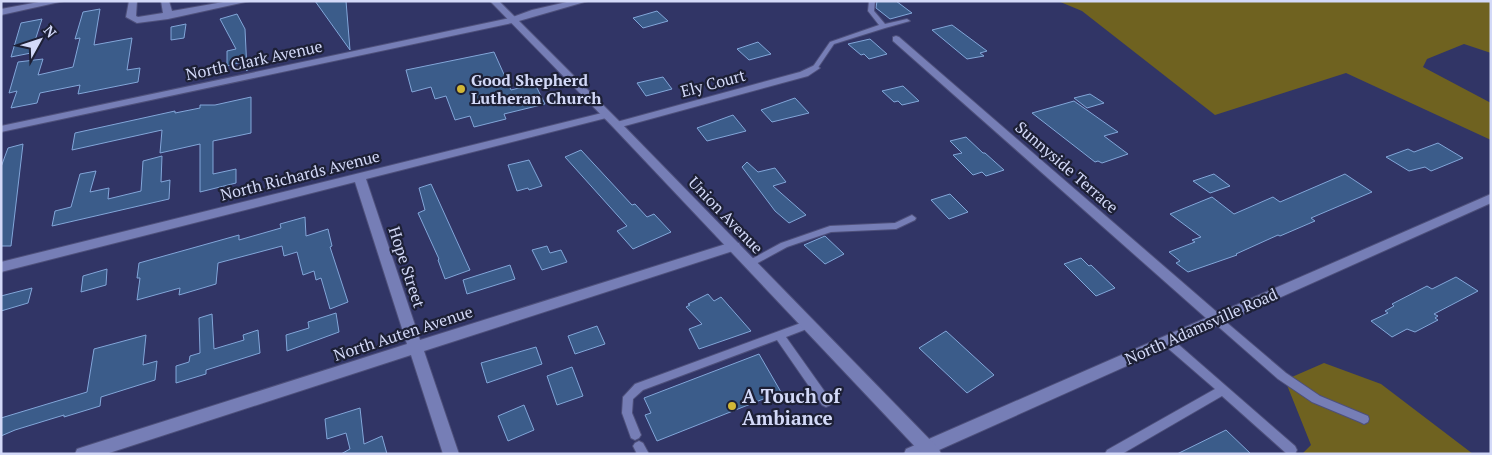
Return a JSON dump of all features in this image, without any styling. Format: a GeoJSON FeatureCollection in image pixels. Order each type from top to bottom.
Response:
{"type":"FeatureCollection","features":[{"type":"Feature","properties":{"kind":"street"},"geometry":{"type":"LineString","coordinates":[[1,12],[5,1]]}},
{"type":"Feature","properties":{"kind":"street"},"geometry":{"type":"LineString","coordinates":[[1,12],[60,1]]}},
{"type":"Feature","properties":{"kind":"street"},"geometry":{"type":"LineString","coordinates":[[133,1],[131,17],[137,20],[246,1]]}},
{"type":"Feature","properties":{"kind":"street"},"geometry":{"type":"LineString","coordinates":[[165,1],[168,16]]}},
{"type":"Feature","properties":{"kind":"street","name":"Union Avenue"},"geometry":{"type":"LineString","coordinates":[[494,1],[751,263],[930,451]]}},
{"type":"Feature","properties":{"kind":"street","name":"North Clark Avenue"},"geometry":{"type":"LineString","coordinates":[[1,129],[512,20],[535,12],[584,1]]}},
{"type":"Feature","properties":{"kind":"street","name":"Sunnyside Terrace"},"geometry":{"type":"LineString","coordinates":[[896,39],[1216,319]]}},
{"type":"Feature","properties":{"kind":"street","name":"Ely Court"},"geometry":{"type":"LineString","coordinates":[[617,125],[804,74],[815,68]]}},
{"type":"Feature","properties":{"kind":"street","name":"North Richards Avenue"},"geometry":{"type":"LineString","coordinates":[[1,267],[606,115]]}},
{"type":"Feature","properties":{"kind":"street","name":"Hope Street"},"geometry":{"type":"LineString","coordinates":[[359,177],[451,454]]}},
{"type":"Feature","properties":{"kind":"street","name":"North Adamsville Road"},"geometry":{"type":"LineString","coordinates":[[912,454],[930,451],[1167,341],[1491,198]]}},
{"type":"Feature","properties":{"kind":"street","name":"North Auten Avenue"},"geometry":{"type":"LineString","coordinates":[[82,454],[734,246]]}},
{"type":"Feature","properties":{"kind":"lane"},"geometry":{"type":"LineString","coordinates":[[872,1],[872,11],[883,26]]}},
{"type":"Feature","properties":{"kind":"lane"},"geometry":{"type":"LineString","coordinates":[[815,68],[832,44],[883,26],[907,21]]}},
{"type":"Feature","properties":{"kind":"lane"},"geometry":{"type":"LineString","coordinates":[[751,263],[784,245],[830,229],[896,226],[912,218]]}},
{"type":"Feature","properties":{"kind":"lane"},"geometry":{"type":"LineString","coordinates":[[1216,319],[1282,376],[1316,399],[1364,419]]}},
{"type":"Feature","properties":{"kind":"lane"},"geometry":{"type":"LineString","coordinates":[[639,445],[627,413],[628,397],[639,387],[808,324]]}},
{"type":"Feature","properties":{"kind":"lane"},"geometry":{"type":"LineString","coordinates":[[779,335],[826,402]]}},
{"type":"Feature","properties":{"kind":"lane"},"geometry":{"type":"LineString","coordinates":[[1167,341],[1291,450]]}},
{"type":"Feature","properties":{"kind":"lane"},"geometry":{"type":"LineString","coordinates":[[1110,454],[1223,390]]}},
{"type":"Feature","properties":{"kind":"shaded area"},"geometry":{"type":"Polygon","coordinates":[[[1058,1],[1491,1],[1491,53],[1464,44],[1427,59],[1423,67],[1491,103],[1491,140],[1346,73],[1215,115],[1082,11],[1058,1]]]}},
{"type":"Feature","properties":{"kind":"shaded area"},"geometry":{"type":"Polygon","coordinates":[[[1324,363],[1381,384],[1473,454],[1302,454],[1311,445],[1285,380],[1324,363]]]}},
{"type":"Feature","properties":{"kind":"building"},"geometry":{"type":"Polygon","coordinates":[[[315,1],[346,1],[350,50],[315,1]]]}},
{"type":"Feature","properties":{"kind":"building"},"geometry":{"type":"Polygon","coordinates":[[[877,1],[896,1],[912,13],[890,19],[876,8],[877,1]]]}},
{"type":"Feature","properties":{"kind":"building"},"geometry":{"type":"Polygon","coordinates":[[[100,9],[94,45],[132,38],[127,70],[140,68],[138,82],[78,94],[80,85],[40,93],[37,103],[11,108],[17,91],[9,93],[18,62],[43,59],[38,75],[73,67],[80,38],[75,39],[83,12],[100,9]]]}},
{"type":"Feature","properties":{"kind":"building"},"geometry":{"type":"Polygon","coordinates":[[[657,11],[668,21],[643,28],[633,18],[657,11]]]}},
{"type":"Feature","properties":{"kind":"building"},"geometry":{"type":"Polygon","coordinates":[[[237,14],[245,29],[247,71],[242,62],[227,66],[227,51],[236,49],[220,19],[237,14]]]}},
{"type":"Feature","properties":{"kind":"building"},"geometry":{"type":"Polygon","coordinates":[[[42,19],[31,53],[11,57],[21,23],[42,19]]]}},
{"type":"Feature","properties":{"kind":"building"},"geometry":{"type":"Polygon","coordinates":[[[186,24],[184,38],[171,40],[171,27],[186,24]]]}},
{"type":"Feature","properties":{"kind":"building"},"geometry":{"type":"Polygon","coordinates":[[[952,25],[987,51],[980,53],[984,56],[967,59],[932,30],[952,25]]]}},
{"type":"Feature","properties":{"kind":"building"},"geometry":{"type":"Polygon","coordinates":[[[870,39],[887,54],[869,59],[848,44],[870,39]]]}},
{"type":"Feature","properties":{"kind":"building"},"geometry":{"type":"Polygon","coordinates":[[[758,42],[771,54],[749,60],[737,49],[758,42]]]}},
{"type":"Feature","properties":{"kind":"building","name":"Good Shepherd Lutheran Church"},"geometry":{"type":"Polygon","coordinates":[[[494,52],[511,90],[535,84],[545,104],[504,114],[506,119],[474,127],[470,116],[455,120],[446,96],[435,99],[431,87],[412,92],[406,70],[494,52]]]}},
{"type":"Feature","properties":{"kind":"building"},"geometry":{"type":"Polygon","coordinates":[[[663,77],[672,89],[646,96],[637,83],[663,77]]]}},
{"type":"Feature","properties":{"kind":"building"},"geometry":{"type":"Polygon","coordinates":[[[903,86],[919,101],[902,105],[898,101],[894,102],[882,91],[903,86]]]}},
{"type":"Feature","properties":{"kind":"building"},"geometry":{"type":"Polygon","coordinates":[[[1090,94],[1104,103],[1087,108],[1074,98],[1090,94]]]}},
{"type":"Feature","properties":{"kind":"building"},"geometry":{"type":"Polygon","coordinates":[[[251,97],[251,133],[213,141],[213,174],[236,169],[236,183],[200,192],[200,144],[160,153],[162,130],[72,150],[75,133],[175,111],[175,113],[200,108],[200,105],[215,105],[251,97]]]}},
{"type":"Feature","properties":{"kind":"building"},"geometry":{"type":"Polygon","coordinates":[[[795,98],[809,113],[772,122],[761,110],[795,98]]]}},
{"type":"Feature","properties":{"kind":"building"},"geometry":{"type":"Polygon","coordinates":[[[1074,101],[1118,132],[1104,136],[1128,154],[1102,163],[1095,162],[1032,113],[1074,101]]]}},
{"type":"Feature","properties":{"kind":"building"},"geometry":{"type":"Polygon","coordinates":[[[733,115],[746,131],[707,141],[697,128],[733,115]]]}},
{"type":"Feature","properties":{"kind":"building"},"geometry":{"type":"Polygon","coordinates":[[[966,137],[1004,170],[986,176],[982,172],[973,175],[953,155],[962,153],[950,141],[966,137]]]}},
{"type":"Feature","properties":{"kind":"building"},"geometry":{"type":"Polygon","coordinates":[[[1438,143],[1463,158],[1431,171],[1425,167],[1409,171],[1386,157],[1408,149],[1414,152],[1438,143]]]}},
{"type":"Feature","properties":{"kind":"building"},"geometry":{"type":"Polygon","coordinates":[[[23,144],[11,246],[1,246],[1,167],[8,148],[23,144]]]}},
{"type":"Feature","properties":{"kind":"building"},"geometry":{"type":"Polygon","coordinates":[[[581,150],[632,205],[635,204],[647,217],[654,214],[671,232],[633,249],[617,231],[627,226],[565,157],[581,150]]]}},
{"type":"Feature","properties":{"kind":"building"},"geometry":{"type":"Polygon","coordinates":[[[162,156],[161,182],[170,180],[169,199],[52,226],[55,211],[71,207],[80,174],[96,171],[90,192],[109,188],[108,199],[141,191],[143,161],[162,156]]]}},
{"type":"Feature","properties":{"kind":"building"},"geometry":{"type":"Polygon","coordinates":[[[529,160],[542,186],[517,191],[508,165],[529,160]]]}},
{"type":"Feature","properties":{"kind":"building"},"geometry":{"type":"Polygon","coordinates":[[[747,162],[758,172],[775,168],[786,182],[773,186],[806,215],[789,223],[775,211],[742,167],[747,162]]]}},
{"type":"Feature","properties":{"kind":"building"},"geometry":{"type":"Polygon","coordinates":[[[1214,174],[1230,186],[1210,193],[1193,181],[1214,174]]]}},
{"type":"Feature","properties":{"kind":"building"},"geometry":{"type":"Polygon","coordinates":[[[1345,174],[1372,192],[1311,218],[1315,221],[1280,236],[1278,235],[1237,255],[1188,272],[1176,263],[1180,261],[1169,252],[1195,242],[1192,240],[1201,237],[1170,214],[1212,197],[1234,214],[1273,197],[1280,202],[1345,174]]]}},
{"type":"Feature","properties":{"kind":"building"},"geometry":{"type":"Polygon","coordinates":[[[431,184],[470,270],[445,279],[439,259],[418,213],[425,210],[419,188],[431,184]]]}},
{"type":"Feature","properties":{"kind":"building"},"geometry":{"type":"Polygon","coordinates":[[[950,194],[968,212],[949,219],[931,200],[950,194]]]}},
{"type":"Feature","properties":{"kind":"building"},"geometry":{"type":"Polygon","coordinates":[[[305,217],[306,236],[328,229],[332,246],[330,247],[348,302],[330,309],[321,278],[316,280],[314,271],[303,275],[297,252],[284,256],[282,246],[218,263],[216,284],[179,295],[180,288],[137,300],[140,278],[137,278],[139,263],[239,235],[239,240],[281,228],[280,224],[305,217]]]}},
{"type":"Feature","properties":{"kind":"building"},"geometry":{"type":"Polygon","coordinates":[[[825,236],[844,254],[825,264],[804,245],[825,236]]]}},
{"type":"Feature","properties":{"kind":"building"},"geometry":{"type":"Polygon","coordinates":[[[547,246],[550,253],[561,250],[567,262],[542,270],[532,250],[547,246]]]}},
{"type":"Feature","properties":{"kind":"building"},"geometry":{"type":"Polygon","coordinates":[[[1081,258],[1115,288],[1096,296],[1064,264],[1081,258]]]}},
{"type":"Feature","properties":{"kind":"building"},"geometry":{"type":"Polygon","coordinates":[[[510,265],[515,279],[467,294],[463,280],[510,265]]]}},
{"type":"Feature","properties":{"kind":"building"},"geometry":{"type":"Polygon","coordinates":[[[107,269],[106,285],[81,292],[83,276],[107,269]]]}},
{"type":"Feature","properties":{"kind":"building"},"geometry":{"type":"Polygon","coordinates":[[[1456,277],[1478,291],[1434,314],[1438,316],[1435,318],[1438,320],[1415,332],[1407,329],[1392,337],[1371,321],[1388,313],[1385,311],[1394,306],[1392,304],[1427,286],[1432,289],[1456,277]]]}},
{"type":"Feature","properties":{"kind":"building"},"geometry":{"type":"Polygon","coordinates":[[[32,288],[28,303],[1,311],[1,296],[32,288]]]}},
{"type":"Feature","properties":{"kind":"building"},"geometry":{"type":"Polygon","coordinates":[[[708,294],[714,301],[721,297],[751,331],[699,349],[689,329],[702,324],[686,307],[690,305],[688,304],[708,294]]]}},
{"type":"Feature","properties":{"kind":"building"},"geometry":{"type":"Polygon","coordinates":[[[336,313],[339,332],[287,351],[286,335],[309,328],[308,322],[336,313]]]}},
{"type":"Feature","properties":{"kind":"building"},"geometry":{"type":"Polygon","coordinates":[[[212,314],[214,349],[244,340],[243,335],[258,330],[260,353],[206,370],[206,374],[176,383],[176,366],[189,362],[190,356],[200,353],[199,318],[212,314]]]}},
{"type":"Feature","properties":{"kind":"building"},"geometry":{"type":"Polygon","coordinates":[[[597,326],[605,344],[575,354],[568,336],[597,326]]]}},
{"type":"Feature","properties":{"kind":"building"},"geometry":{"type":"Polygon","coordinates":[[[946,331],[994,375],[967,393],[919,348],[946,331]]]}},
{"type":"Feature","properties":{"kind":"building"},"geometry":{"type":"Polygon","coordinates":[[[146,335],[143,365],[157,361],[155,380],[101,397],[100,406],[64,417],[64,415],[1,436],[1,418],[87,392],[94,349],[146,335]]]}},
{"type":"Feature","properties":{"kind":"building"},"geometry":{"type":"Polygon","coordinates":[[[536,347],[542,364],[487,383],[481,363],[536,347]]]}},
{"type":"Feature","properties":{"kind":"building"},"geometry":{"type":"Polygon","coordinates":[[[759,354],[781,392],[657,441],[645,415],[651,413],[644,398],[759,354]]]}},
{"type":"Feature","properties":{"kind":"building"},"geometry":{"type":"Polygon","coordinates":[[[572,367],[583,396],[557,405],[547,376],[572,367]]]}},
{"type":"Feature","properties":{"kind":"building"},"geometry":{"type":"Polygon","coordinates":[[[524,405],[534,430],[508,441],[498,416],[524,405]]]}},
{"type":"Feature","properties":{"kind":"building"},"geometry":{"type":"Polygon","coordinates":[[[360,408],[364,444],[382,436],[387,454],[341,454],[350,449],[346,433],[327,439],[325,419],[360,408]]]}},
{"type":"Feature","properties":{"kind":"building"},"geometry":{"type":"Polygon","coordinates":[[[1226,430],[1251,454],[1177,454],[1226,430]]]}},
{"type":"Feature","properties":{"kind":"place","name":"Good Shepherd Lutheran Church"},"geometry":{"type":"Point","coordinates":[461,89]}},
{"type":"Feature","properties":{"kind":"place","name":"A Touch of Ambiance"},"geometry":{"type":"Point","coordinates":[732,406]}}]}
